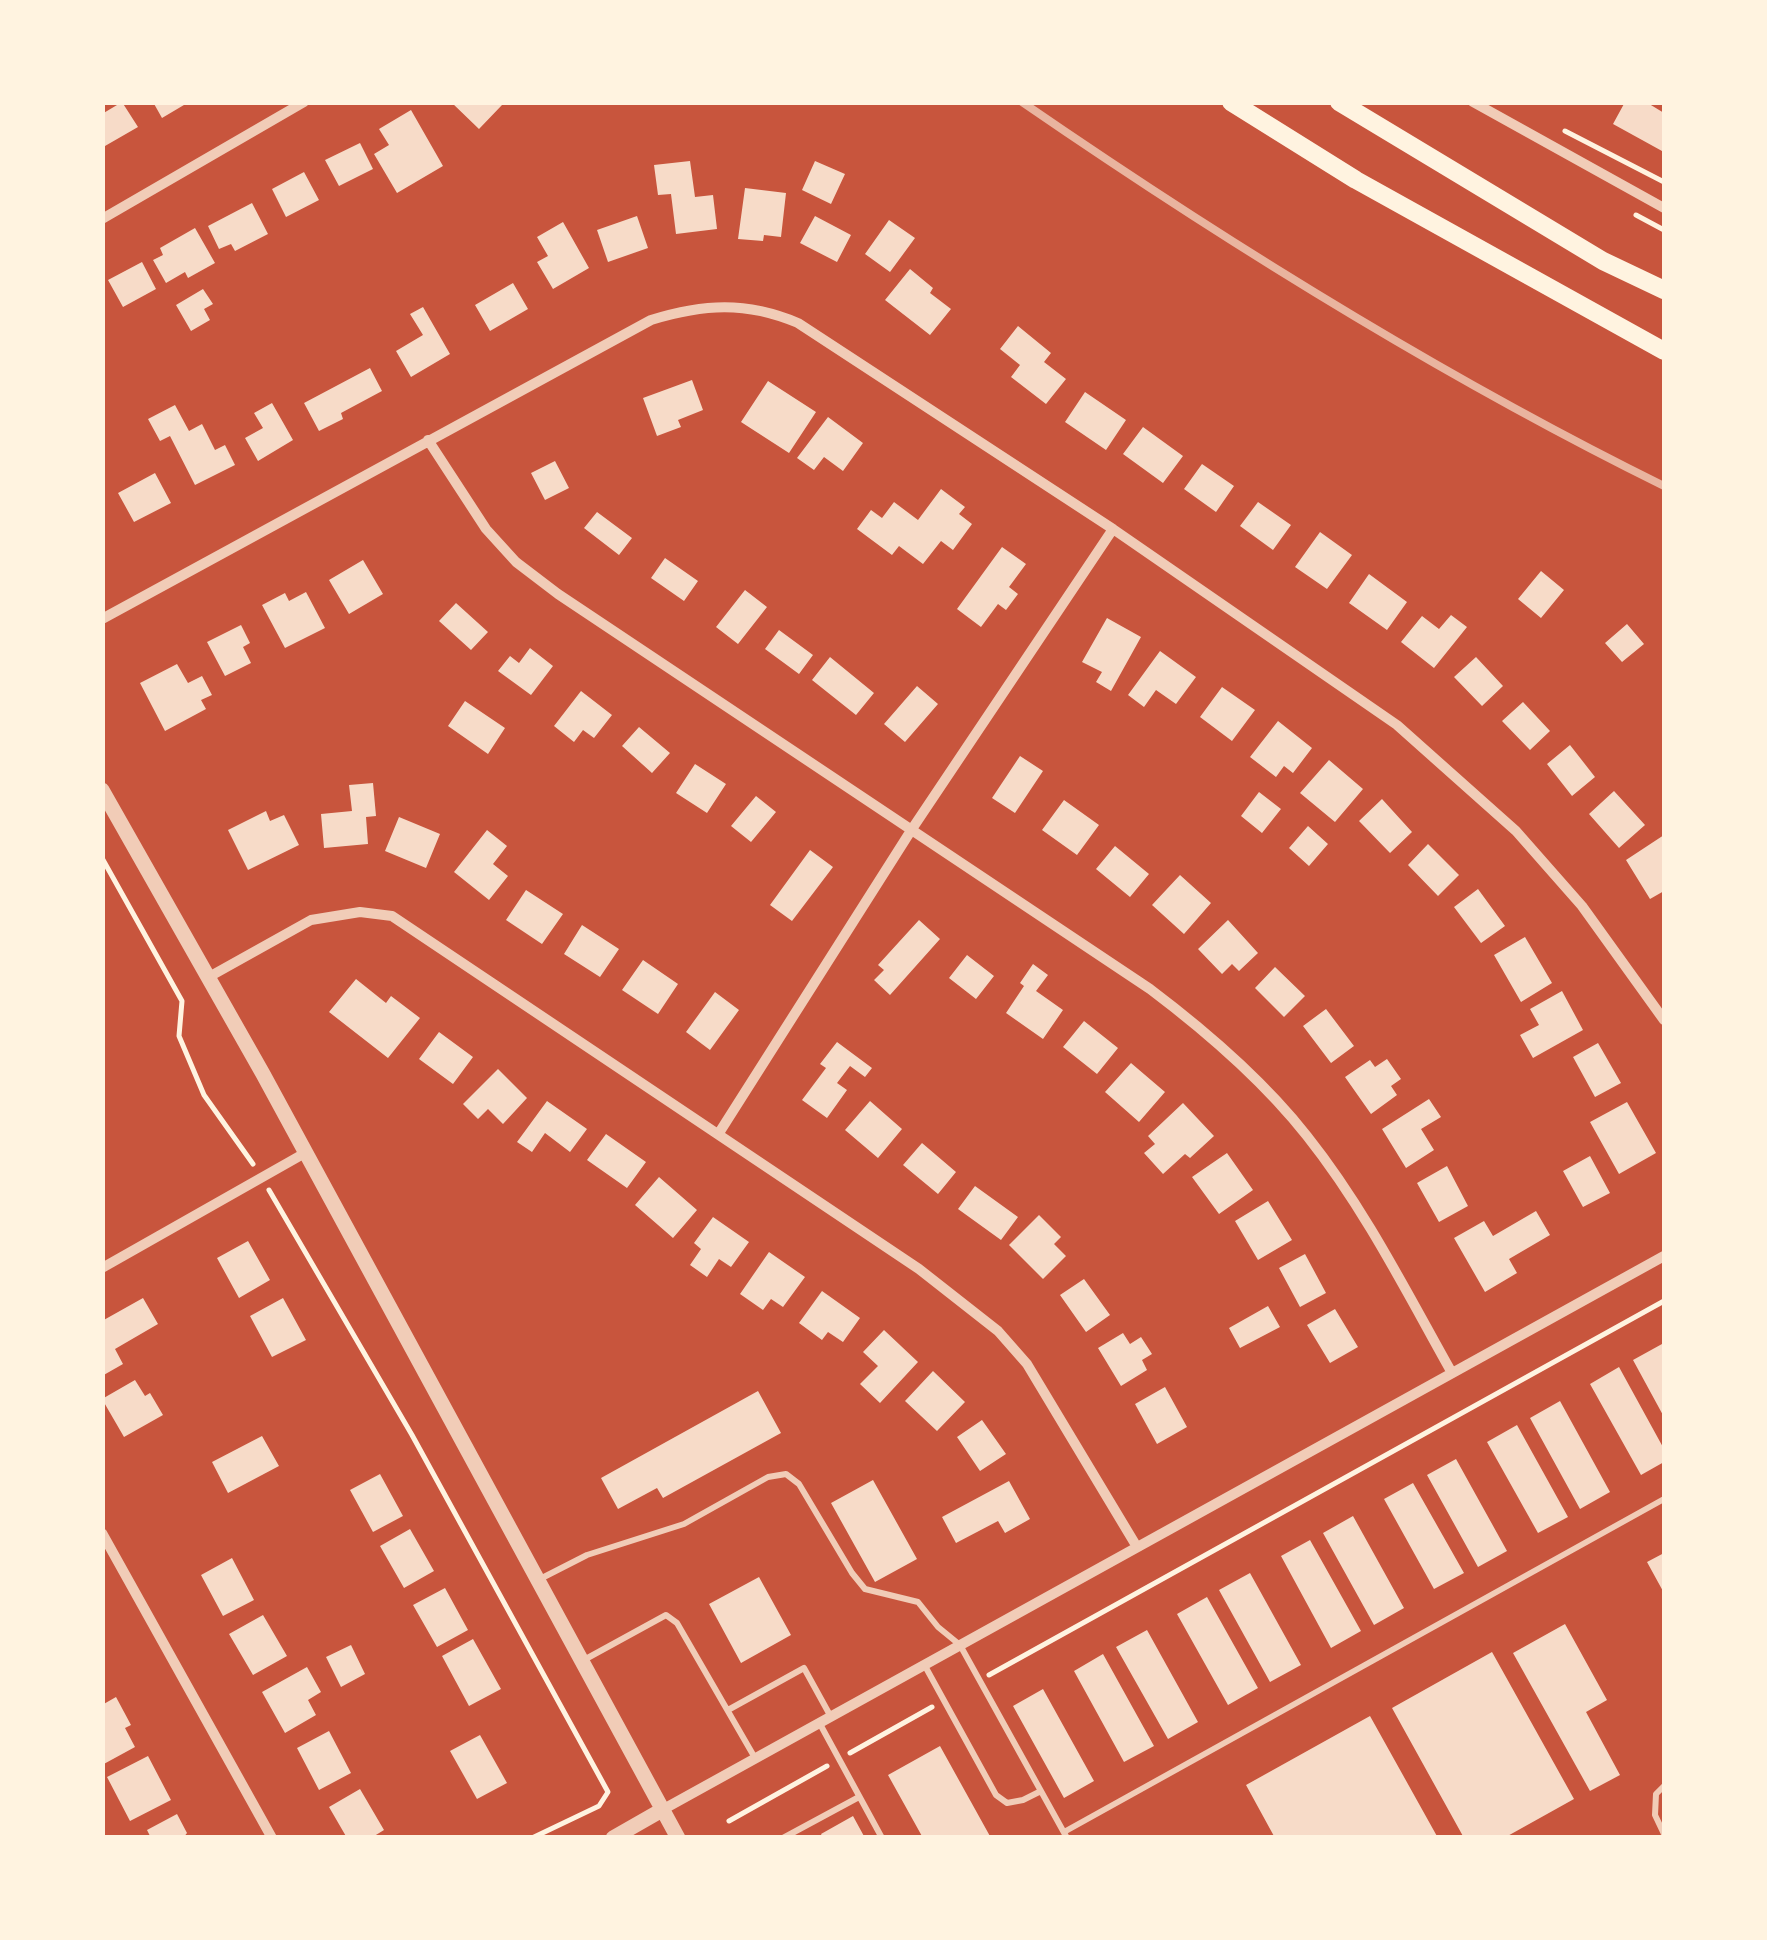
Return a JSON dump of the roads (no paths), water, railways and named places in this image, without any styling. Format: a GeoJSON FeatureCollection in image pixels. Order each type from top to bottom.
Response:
{"type":"FeatureCollection","features":[{"type":"Feature","properties":{"kind":"main road"},"geometry":{"type":"LineString","coordinates":[[1231,102],[1356,180],[1664,352]]}},
{"type":"Feature","properties":{"kind":"main road"},"geometry":{"type":"LineString","coordinates":[[1339,102],[1603,261],[1664,290]]}},
{"type":"Feature","properties":{"kind":"street"},"geometry":{"type":"LineString","coordinates":[[102,219],[304,102]]}},
{"type":"Feature","properties":{"kind":"street"},"geometry":{"type":"LineString","coordinates":[[1473,102],[1664,208]]}},
{"type":"Feature","properties":{"kind":"street"},"geometry":{"type":"LineString","coordinates":[[102,620],[650,320],[718,304],[747,306],[798,323],[1113,529],[1397,725],[1516,831],[1582,906],[1664,1020]]}},
{"type":"Feature","properties":{"kind":"street"},"geometry":{"type":"LineString","coordinates":[[428,440],[486,529],[516,562],[558,594],[1188,1018],[1268,1092],[1332,1170],[1452,1373]]}},
{"type":"Feature","properties":{"kind":"street"},"geometry":{"type":"LineString","coordinates":[[719,1133],[912,829],[1113,529]]}},
{"type":"Feature","properties":{"kind":"street"},"geometry":{"type":"LineString","coordinates":[[102,790],[305,1153],[678,1838]]}},
{"type":"Feature","properties":{"kind":"street"},"geometry":{"type":"LineString","coordinates":[[207,978],[311,920],[360,912],[392,916],[919,1269],[998,1331],[1049,1396],[1137,1547]]}},
{"type":"Feature","properties":{"kind":"street"},"geometry":{"type":"LineString","coordinates":[[102,1268],[305,1153]]}},
{"type":"Feature","properties":{"kind":"street"},"geometry":{"type":"LineString","coordinates":[[613,1838],[1664,1256]]}},
{"type":"Feature","properties":{"kind":"street"},"geometry":{"type":"LineString","coordinates":[[102,1532],[272,1838]]}},
{"type":"Feature","properties":{"kind":"lane"},"geometry":{"type":"LineString","coordinates":[[537,1581],[586,1554],[684,1524],[768,1477],[786,1474],[800,1484],[865,1590],[918,1602],[938,1627],[960,1645],[1065,1835],[1664,1499]]}},
{"type":"Feature","properties":{"kind":"lane"},"geometry":{"type":"LineString","coordinates":[[581,1662],[666,1615],[678,1623],[755,1758]]}},
{"type":"Feature","properties":{"kind":"lane"},"geometry":{"type":"LineString","coordinates":[[924,1665],[996,1795],[1007,1803],[1042,1792]]}},
{"type":"Feature","properties":{"kind":"lane"},"geometry":{"type":"LineString","coordinates":[[728,1710],[804,1668],[831,1716]]}},
{"type":"Feature","properties":{"kind":"lane"},"geometry":{"type":"LineString","coordinates":[[820,1723],[882,1838]]}},
{"type":"Feature","properties":{"kind":"lane"},"geometry":{"type":"LineString","coordinates":[[1664,1786],[1656,1794],[1655,1814],[1664,1834]]}},
{"type":"Feature","properties":{"kind":"lane"},"geometry":{"type":"LineString","coordinates":[[783,1838],[860,1797]]}},
{"type":"Feature","properties":{"kind":"railway"},"geometry":{"type":"LineString","coordinates":[[1022,102],[1336,306],[1498,399],[1664,486]]}}]}
